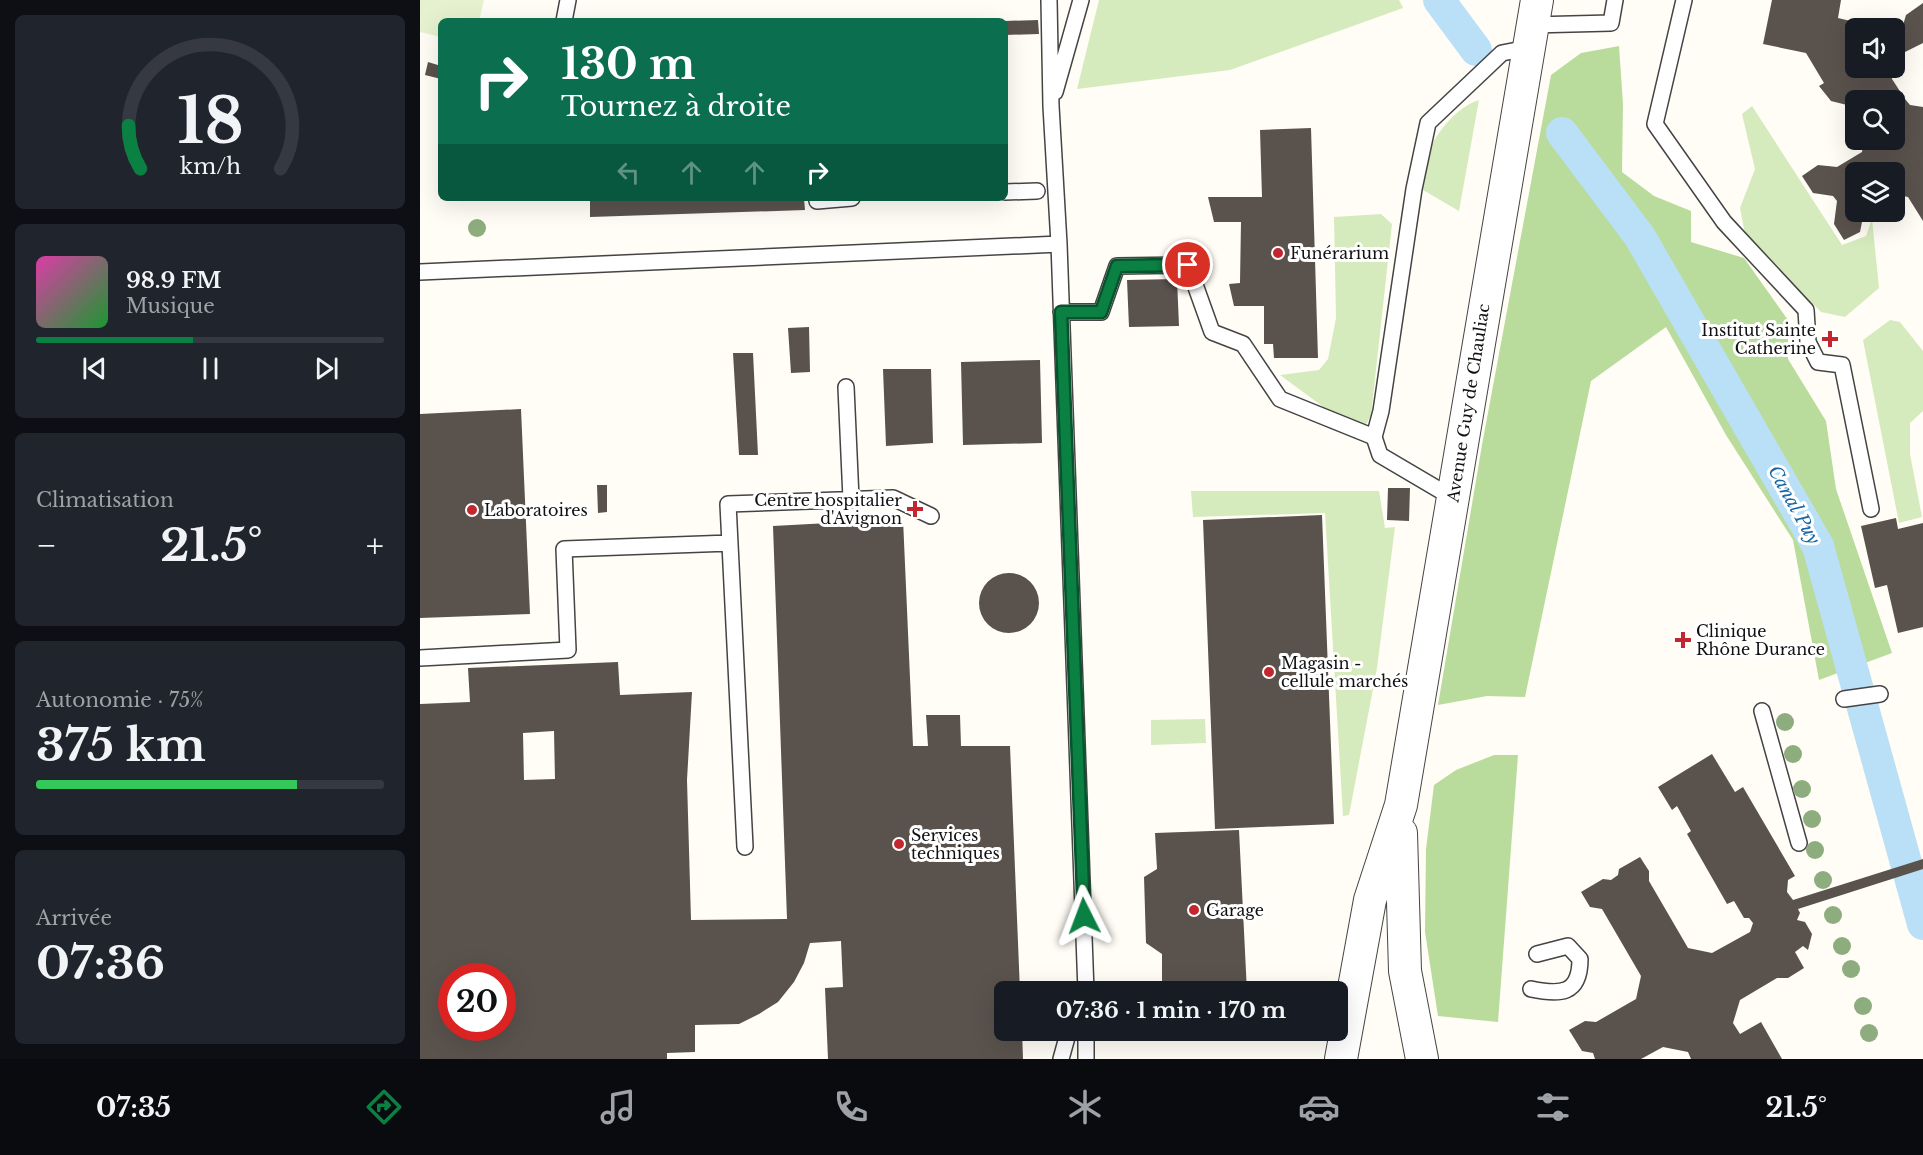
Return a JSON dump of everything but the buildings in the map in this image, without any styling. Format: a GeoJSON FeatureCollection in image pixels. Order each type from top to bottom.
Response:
{"type":"FeatureCollection","features":[{"type":"Feature","properties":{"kind":"street","name":"Avenue Guy de Chauliac"},"geometry":{"type":"LineString","coordinates":[[1341,1059],[1370,900],[1401,805],[1530,35]]}},
{"type":"Feature","properties":{"kind":"street","name":"Avenue Guy de Chauliac"},"geometry":{"type":"LineString","coordinates":[[1401,805],[1405,970],[1422,1059]]}},
{"type":"Feature","properties":{"kind":"lane"},"geometry":{"type":"LineString","coordinates":[[565,18],[568,0]]}},
{"type":"Feature","properties":{"kind":"lane"},"geometry":{"type":"LineString","coordinates":[[1049,0],[1051,106],[1059,244],[1085,981]]}},
{"type":"Feature","properties":{"kind":"lane"},"geometry":{"type":"LineString","coordinates":[[1051,106],[1081,0]]}},
{"type":"Feature","properties":{"kind":"lane"},"geometry":{"type":"LineString","coordinates":[[1453,498],[1380,455],[1374,437],[1381,411],[1414,189],[1428,123],[1502,52],[1530,35],[1611,23],[1615,0]]}},
{"type":"Feature","properties":{"kind":"lane"},"geometry":{"type":"LineString","coordinates":[[1684,0],[1655,124],[1724,222],[1806,310],[1808,342],[1818,362],[1842,365],[1871,509]]}},
{"type":"Feature","properties":{"kind":"lane"},"geometry":{"type":"LineString","coordinates":[[1008,192],[1036,192]]}},
{"type":"Feature","properties":{"kind":"lane"},"geometry":{"type":"LineString","coordinates":[[420,272],[1059,244]]}},
{"type":"Feature","properties":{"kind":"lane"},"geometry":{"type":"LineString","coordinates":[[1061,312],[1101,312],[1117,266],[1188,265],[1212,332],[1243,344],[1280,399],[1374,437]]}},
{"type":"Feature","properties":{"kind":"lane"},"geometry":{"type":"LineString","coordinates":[[846,387],[851,499]]}},
{"type":"Feature","properties":{"kind":"lane"},"geometry":{"type":"LineString","coordinates":[[745,847],[728,504],[893,498],[931,516]]}},
{"type":"Feature","properties":{"kind":"lane"},"geometry":{"type":"LineString","coordinates":[[420,658],[568,650],[564,549],[730,543]]}},
{"type":"Feature","properties":{"kind":"lane"},"geometry":{"type":"LineString","coordinates":[[1844,699],[1880,694]]}},
{"type":"Feature","properties":{"kind":"lane"},"geometry":{"type":"LineString","coordinates":[[1762,711],[1799,843]]}},
{"type":"Feature","properties":{"kind":"lane"},"geometry":{"type":"LineString","coordinates":[[1531,989],[1558,994],[1571,987],[1580,974],[1580,959],[1568,946],[1537,954]]}},
{"type":"Feature","properties":{"kind":"lane"},"geometry":{"type":"LineString","coordinates":[[1061,1059],[1066,1041]]}},
{"type":"Feature","properties":{"kind":"lane"},"geometry":{"type":"LineString","coordinates":[[1086,1041],[1086,1059]]}},
{"type":"Feature","properties":{"kind":"green space"},"geometry":{"type":"Polygon","coordinates":[[[420,0],[484,0],[480,18],[438,18],[438,36],[420,32],[420,0]]]}},
{"type":"Feature","properties":{"kind":"green space"},"geometry":{"type":"Polygon","coordinates":[[[1099,0],[1399,0],[1403,8],[1230,70],[1077,89],[1099,0]]]}},
{"type":"Feature","properties":{"kind":"green space"},"geometry":{"type":"Polygon","coordinates":[[[1619,46],[1623,104],[1622,172],[1654,196],[1691,211],[1691,242],[1744,258],[1788,320],[1788,359],[1826,421],[1836,489],[1892,653],[1819,680],[1793,540],[1726,435],[1666,327],[1591,381],[1525,697],[1487,696],[1438,705],[1482,445],[1551,75],[1581,53],[1619,46]]]}},
{"type":"Feature","properties":{"kind":"green space"},"geometry":{"type":"Polygon","coordinates":[[[1479,100],[1459,211],[1423,190],[1425,162],[1440,131],[1454,115],[1479,100]]]}},
{"type":"Feature","properties":{"kind":"green space"},"geometry":{"type":"Polygon","coordinates":[[[1752,106],[1842,245],[1866,236],[1872,222],[1879,288],[1845,317],[1821,312],[1745,234],[1740,208],[1755,169],[1742,114],[1752,106]]]}},
{"type":"Feature","properties":{"kind":"green space"},"geometry":{"type":"Polygon","coordinates":[[[1381,214],[1392,224],[1371,415],[1367,423],[1360,428],[1341,420],[1280,375],[1319,370],[1328,359],[1336,318],[1334,217],[1381,214]]]}},
{"type":"Feature","properties":{"kind":"green space"},"geometry":{"type":"Polygon","coordinates":[[[1890,320],[1900,322],[1923,351],[1923,411],[1910,423],[1910,454],[1922,517],[1899,523],[1863,340],[1890,320]]]}},
{"type":"Feature","properties":{"kind":"green space"},"geometry":{"type":"Polygon","coordinates":[[[1191,491],[1379,491],[1385,528],[1395,527],[1377,668],[1349,815],[1343,816],[1325,513],[1193,517],[1191,491]]]}},
{"type":"Feature","properties":{"kind":"green space"},"geometry":{"type":"Polygon","coordinates":[[[1205,719],[1206,743],[1151,745],[1151,720],[1205,719]]]}},
{"type":"Feature","properties":{"kind":"green space"},"geometry":{"type":"Polygon","coordinates":[[[1494,755],[1518,755],[1498,1022],[1438,1016],[1425,932],[1426,849],[1434,785],[1456,770],[1494,755]]]}},
{"type":"Feature","properties":{"kind":"waterway","name":"Canal Puy"},"geometry":{"type":"LineString","coordinates":[[1439,0],[1476,50]]}},
{"type":"Feature","properties":{"kind":"waterway","name":"Canal Puy"},"geometry":{"type":"LineString","coordinates":[[1562,133],[1640,237],[1818,546],[1923,924]]}},
{"type":"Feature","properties":{"kind":"place","name":"Funérarium"},"geometry":{"type":"Point","coordinates":[1278,253]}},
{"type":"Feature","properties":{"kind":"place","name":"Institut Sainte Catherine"},"geometry":{"type":"Point","coordinates":[1830,339]}},
{"type":"Feature","properties":{"kind":"place","name":"Centre hospitalier d'Avignon"},"geometry":{"type":"Point","coordinates":[915,509]}},
{"type":"Feature","properties":{"kind":"place","name":"Laboratoires"},"geometry":{"type":"Point","coordinates":[472,510]}},
{"type":"Feature","properties":{"kind":"place","name":"Clinique Rhône Durance"},"geometry":{"type":"Point","coordinates":[1683,640]}},
{"type":"Feature","properties":{"kind":"place","name":"Magasin - cellule marchés"},"geometry":{"type":"Point","coordinates":[1269,672]}},
{"type":"Feature","properties":{"kind":"place","name":"Services techniques"},"geometry":{"type":"Point","coordinates":[899,844]}},
{"type":"Feature","properties":{"kind":"place","name":"Garage"},"geometry":{"type":"Point","coordinates":[1194,910]}},
{"type":"Feature","properties":{"kind":"route"},"geometry":{"type":"LineString","coordinates":[[1084,916],[1061,312],[1101,312],[1117,266],[1188,265]]}}]}
